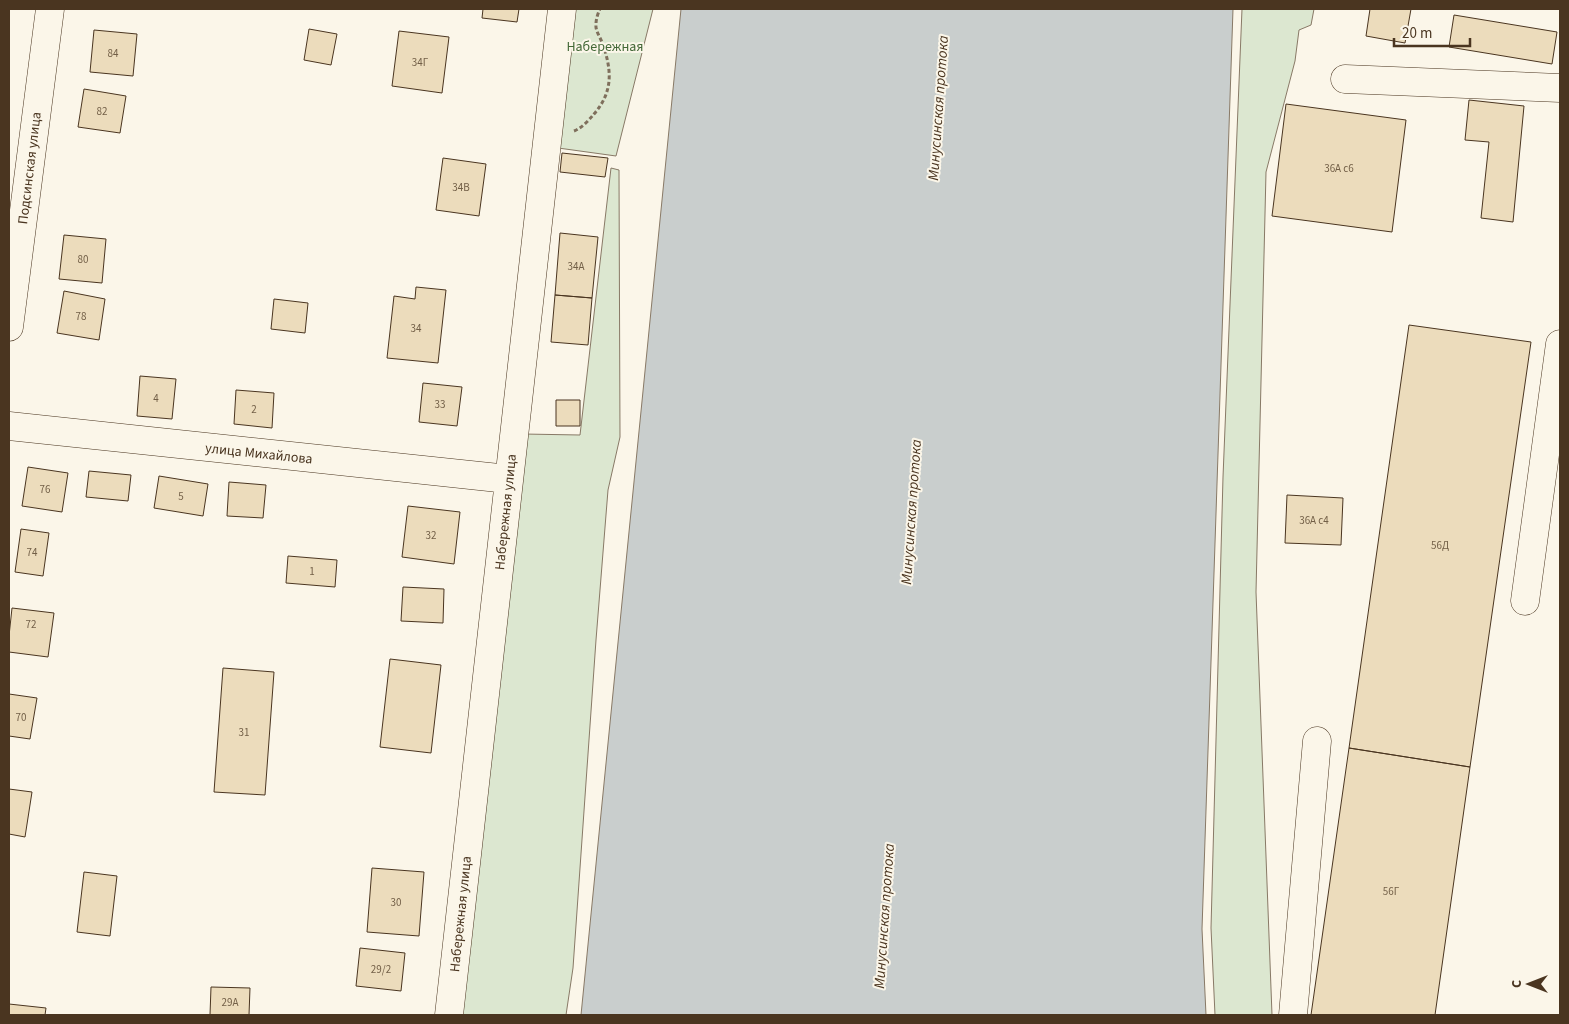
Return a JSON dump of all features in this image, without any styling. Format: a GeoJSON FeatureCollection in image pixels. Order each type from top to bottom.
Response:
{"type":"FeatureCollection","features":[{"type":"Feature","properties":{"kind":"street","name":"Подсинская улица"},"geometry":{"type":"LineString","coordinates":[[9,327],[50,9]]}},
{"type":"Feature","properties":{"kind":"street","name":"Набережная улица"},"geometry":{"type":"LineString","coordinates":[[449,1015],[562,9]]}},
{"type":"Feature","properties":{"kind":"street"},"geometry":{"type":"LineString","coordinates":[[1345,79],[1560,88]]}},
{"type":"Feature","properties":{"kind":"street"},"geometry":{"type":"LineString","coordinates":[[1525,601],[1560,344]]}},
{"type":"Feature","properties":{"kind":"street","name":"улица Михайлова"},"geometry":{"type":"LineString","coordinates":[[9,426],[508,479]]}},
{"type":"Feature","properties":{"kind":"street"},"geometry":{"type":"LineString","coordinates":[[1293,1015],[1317,741]]}},
{"type":"Feature","properties":{"kind":"path"},"geometry":{"type":"LineString","coordinates":[[572,132],[578,130],[592,117],[602,105],[608,89],[609,70],[603,45],[596,29],[600,9]]}},
{"type":"Feature","properties":{"kind":"green space","name":"Набережная"},"geometry":{"type":"Polygon","coordinates":[[[573,9],[653,9],[616,156],[551,147],[573,9]]]}},
{"type":"Feature","properties":{"kind":"green space"},"geometry":{"type":"Polygon","coordinates":[[[1242,9],[1314,9],[1311,25],[1299,30],[1295,61],[1266,172],[1256,592],[1272,1015],[1215,1015],[1211,928],[1223,477],[1242,9]]]}},
{"type":"Feature","properties":{"kind":"green space"},"geometry":{"type":"Polygon","coordinates":[[[611,168],[619,170],[620,437],[608,490],[573,968],[566,1015],[459,1015],[523,434],[580,435],[611,168]]]}},
{"type":"Feature","properties":{"kind":"water","name":"Минусинская протока"},"geometry":{"type":"Polygon","coordinates":[[[681,9],[1233,9],[1202,929],[1206,1015],[581,1015],[681,9]]]}},
{"type":"Feature","properties":{"kind":"building"},"geometry":{"type":"Polygon","coordinates":[[[483,9],[519,9],[517,22],[482,18],[483,9]]]}},
{"type":"Feature","properties":{"kind":"building"},"geometry":{"type":"Polygon","coordinates":[[[1370,9],[1411,9],[1405,43],[1366,36],[1370,9]]]}},
{"type":"Feature","properties":{"kind":"building"},"geometry":{"type":"Polygon","coordinates":[[[1454,15],[1557,32],[1552,64],[1449,47],[1454,15]]]}},
{"type":"Feature","properties":{"kind":"building"},"geometry":{"type":"Polygon","coordinates":[[[309,29],[337,34],[331,65],[304,60],[309,29]]]}},
{"type":"Feature","properties":{"kind":"building"},"geometry":{"type":"Polygon","coordinates":[[[94,30],[137,34],[133,76],[90,72],[94,30]]]}},
{"type":"Feature","properties":{"kind":"building"},"geometry":{"type":"Polygon","coordinates":[[[399,31],[449,37],[442,93],[392,86],[399,31]]]}},
{"type":"Feature","properties":{"kind":"building"},"geometry":{"type":"Polygon","coordinates":[[[84,89],[126,96],[120,133],[78,127],[84,89]]]}},
{"type":"Feature","properties":{"kind":"building"},"geometry":{"type":"Polygon","coordinates":[[[1469,100],[1524,106],[1513,222],[1481,218],[1489,142],[1465,140],[1469,100]]]}},
{"type":"Feature","properties":{"kind":"building"},"geometry":{"type":"Polygon","coordinates":[[[1286,104],[1406,120],[1392,232],[1272,216],[1286,104]]]}},
{"type":"Feature","properties":{"kind":"building"},"geometry":{"type":"Polygon","coordinates":[[[562,153],[608,158],[605,177],[560,172],[562,153]]]}},
{"type":"Feature","properties":{"kind":"building"},"geometry":{"type":"Polygon","coordinates":[[[443,158],[486,164],[479,216],[436,210],[443,158]]]}},
{"type":"Feature","properties":{"kind":"building"},"geometry":{"type":"Polygon","coordinates":[[[560,233],[598,237],[592,298],[555,295],[560,233]]]}},
{"type":"Feature","properties":{"kind":"building"},"geometry":{"type":"Polygon","coordinates":[[[64,235],[106,239],[102,283],[59,279],[64,235]]]}},
{"type":"Feature","properties":{"kind":"building"},"geometry":{"type":"Polygon","coordinates":[[[416,287],[446,290],[438,363],[387,358],[394,296],[415,299],[416,287]]]}},
{"type":"Feature","properties":{"kind":"building"},"geometry":{"type":"Polygon","coordinates":[[[64,291],[105,299],[99,340],[57,333],[64,291]]]}},
{"type":"Feature","properties":{"kind":"building"},"geometry":{"type":"Polygon","coordinates":[[[555,295],[592,298],[588,345],[551,342],[555,295]]]}},
{"type":"Feature","properties":{"kind":"building"},"geometry":{"type":"Polygon","coordinates":[[[274,299],[308,303],[305,333],[271,329],[274,299]]]}},
{"type":"Feature","properties":{"kind":"building"},"geometry":{"type":"Polygon","coordinates":[[[1409,325],[1531,342],[1470,767],[1349,748],[1409,325]]]}},
{"type":"Feature","properties":{"kind":"building"},"geometry":{"type":"Polygon","coordinates":[[[140,376],[176,379],[172,419],[137,416],[140,376]]]}},
{"type":"Feature","properties":{"kind":"building"},"geometry":{"type":"Polygon","coordinates":[[[423,383],[462,387],[457,426],[419,422],[423,383]]]}},
{"type":"Feature","properties":{"kind":"building"},"geometry":{"type":"Polygon","coordinates":[[[236,390],[274,393],[272,428],[234,424],[236,390]]]}},
{"type":"Feature","properties":{"kind":"building"},"geometry":{"type":"Polygon","coordinates":[[[556,400],[580,400],[580,426],[556,426],[556,400]]]}},
{"type":"Feature","properties":{"kind":"building"},"geometry":{"type":"Polygon","coordinates":[[[28,467],[68,473],[62,512],[22,506],[28,467]]]}},
{"type":"Feature","properties":{"kind":"building"},"geometry":{"type":"Polygon","coordinates":[[[89,471],[131,475],[128,501],[86,497],[89,471]]]}},
{"type":"Feature","properties":{"kind":"building"},"geometry":{"type":"Polygon","coordinates":[[[159,476],[208,484],[203,516],[154,508],[159,476]]]}},
{"type":"Feature","properties":{"kind":"building"},"geometry":{"type":"Polygon","coordinates":[[[229,482],[266,485],[263,518],[227,516],[229,482]]]}},
{"type":"Feature","properties":{"kind":"building"},"geometry":{"type":"Polygon","coordinates":[[[1287,495],[1343,498],[1341,545],[1285,543],[1287,495]]]}},
{"type":"Feature","properties":{"kind":"building"},"geometry":{"type":"Polygon","coordinates":[[[408,506],[460,512],[454,564],[402,557],[408,506]]]}},
{"type":"Feature","properties":{"kind":"building"},"geometry":{"type":"Polygon","coordinates":[[[21,529],[49,533],[43,576],[15,572],[21,529]]]}},
{"type":"Feature","properties":{"kind":"building"},"geometry":{"type":"Polygon","coordinates":[[[288,556],[337,560],[335,587],[286,583],[288,556]]]}},
{"type":"Feature","properties":{"kind":"building"},"geometry":{"type":"Polygon","coordinates":[[[403,587],[444,589],[443,623],[401,621],[403,587]]]}},
{"type":"Feature","properties":{"kind":"building"},"geometry":{"type":"Polygon","coordinates":[[[12,608],[54,613],[48,657],[9,652],[12,608]]]}},
{"type":"Feature","properties":{"kind":"building"},"geometry":{"type":"Polygon","coordinates":[[[390,659],[441,665],[431,753],[380,747],[390,659]]]}},
{"type":"Feature","properties":{"kind":"building"},"geometry":{"type":"Polygon","coordinates":[[[223,668],[274,672],[265,795],[214,792],[223,668]]]}},
{"type":"Feature","properties":{"kind":"building"},"geometry":{"type":"Polygon","coordinates":[[[9,694],[37,698],[30,739],[9,736],[9,694]]]}},
{"type":"Feature","properties":{"kind":"building"},"geometry":{"type":"Polygon","coordinates":[[[1349,748],[1470,767],[1435,1015],[1311,1015],[1349,748]]]}},
{"type":"Feature","properties":{"kind":"building"},"geometry":{"type":"Polygon","coordinates":[[[9,789],[32,792],[25,837],[9,834],[9,789]]]}},
{"type":"Feature","properties":{"kind":"building"},"geometry":{"type":"Polygon","coordinates":[[[372,868],[424,872],[419,936],[367,932],[372,868]]]}},
{"type":"Feature","properties":{"kind":"building"},"geometry":{"type":"Polygon","coordinates":[[[84,872],[117,876],[110,936],[77,932],[84,872]]]}},
{"type":"Feature","properties":{"kind":"building"},"geometry":{"type":"Polygon","coordinates":[[[360,948],[405,953],[401,991],[356,986],[360,948]]]}},
{"type":"Feature","properties":{"kind":"building"},"geometry":{"type":"Polygon","coordinates":[[[211,987],[250,988],[249,1015],[210,1015],[211,987]]]}},
{"type":"Feature","properties":{"kind":"building"},"geometry":{"type":"Polygon","coordinates":[[[9,1004],[46,1008],[45,1015],[9,1015],[9,1004]]]}}]}
